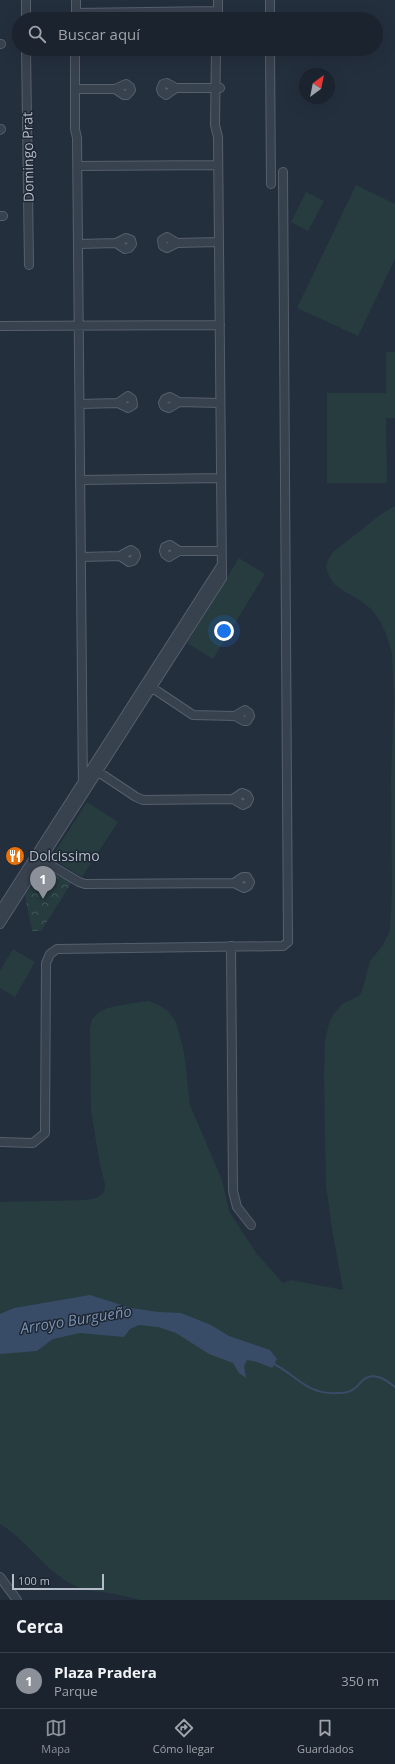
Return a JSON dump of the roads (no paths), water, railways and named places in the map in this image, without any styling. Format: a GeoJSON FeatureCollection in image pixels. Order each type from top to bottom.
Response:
{"type":"FeatureCollection","features":[{"type":"Feature","properties":{"kind":"street"},"geometry":{"type":"LineString","coordinates":[[26,0],[26,12]]}},
{"type":"Feature","properties":{"kind":"street"},"geometry":{"type":"LineString","coordinates":[[76,0],[76,12]]}},
{"type":"Feature","properties":{"kind":"street"},"geometry":{"type":"LineString","coordinates":[[218,0],[218,12]]}},
{"type":"Feature","properties":{"kind":"street"},"geometry":{"type":"LineString","coordinates":[[270,0],[270,12]]}},
{"type":"Feature","properties":{"kind":"street","name":"Domingo Prat"},"geometry":{"type":"LineString","coordinates":[[26,56],[29,265]]}},
{"type":"Feature","properties":{"kind":"street"},"geometry":{"type":"LineString","coordinates":[[75,56],[80,130],[77,138],[80,323],[83,794]]}},
{"type":"Feature","properties":{"kind":"street"},"geometry":{"type":"LineString","coordinates":[[77,89],[79,56]]}},
{"type":"Feature","properties":{"kind":"street"},"geometry":{"type":"LineString","coordinates":[[38,858],[83,794],[95,770],[149,686],[222,566],[218,165],[218,137],[221,125],[216,56]]}},
{"type":"Feature","properties":{"kind":"street"},"geometry":{"type":"LineString","coordinates":[[218,88],[220,56]]}},
{"type":"Feature","properties":{"kind":"street"},"geometry":{"type":"LineString","coordinates":[[270,56],[271,184]]}},
{"type":"Feature","properties":{"kind":"street"},"geometry":{"type":"LineString","coordinates":[[176,88],[218,88]]}},
{"type":"Feature","properties":{"kind":"street"},"geometry":{"type":"LineString","coordinates":[[77,89],[115,89]]}},
{"type":"Feature","properties":{"kind":"street"},"geometry":{"type":"LineString","coordinates":[[78,166],[218,165]]}},
{"type":"Feature","properties":{"kind":"street"},"geometry":{"type":"LineString","coordinates":[[0,1142],[33,1143],[45,1132],[46,963],[53,950],[287,945],[289,937],[284,172]]}},
{"type":"Feature","properties":{"kind":"street"},"geometry":{"type":"LineString","coordinates":[[177,243],[219,242]]}},
{"type":"Feature","properties":{"kind":"street"},"geometry":{"type":"LineString","coordinates":[[79,244],[116,243]]}},
{"type":"Feature","properties":{"kind":"street"},"geometry":{"type":"LineString","coordinates":[[0,321],[80,323]]}},
{"type":"Feature","properties":{"kind":"street"},"geometry":{"type":"LineString","coordinates":[[0,326],[80,323],[220,322]]}},
{"type":"Feature","properties":{"kind":"street"},"geometry":{"type":"LineString","coordinates":[[179,402],[220,403]]}},
{"type":"Feature","properties":{"kind":"street"},"geometry":{"type":"LineString","coordinates":[[80,404],[118,403]]}},
{"type":"Feature","properties":{"kind":"street"},"geometry":{"type":"LineString","coordinates":[[81,480],[220,478]]}},
{"type":"Feature","properties":{"kind":"street"},"geometry":{"type":"LineString","coordinates":[[179,551],[221,551]]}},
{"type":"Feature","properties":{"kind":"street"},"geometry":{"type":"LineString","coordinates":[[82,557],[120,556]]}},
{"type":"Feature","properties":{"kind":"street"},"geometry":{"type":"LineString","coordinates":[[149,686],[193,715],[235,716]]}},
{"type":"Feature","properties":{"kind":"street"},"geometry":{"type":"LineString","coordinates":[[83,766],[95,770],[143,800],[233,799]]}},
{"type":"Feature","properties":{"kind":"street"},"geometry":{"type":"LineString","coordinates":[[0,924],[12,899],[83,782],[95,770]]}},
{"type":"Feature","properties":{"kind":"street"},"geometry":{"type":"LineString","coordinates":[[38,858],[85,884],[234,883]]}},
{"type":"Feature","properties":{"kind":"street"},"geometry":{"type":"LineString","coordinates":[[0,911],[12,899]]}},
{"type":"Feature","properties":{"kind":"street"},"geometry":{"type":"LineString","coordinates":[[231,946],[233,1191],[237,1207],[252,1225]]}},
{"type":"Feature","properties":{"kind":"street"},"geometry":{"type":"LineString","coordinates":[[0,1577],[17,1600]]}},
{"type":"Feature","properties":{"kind":"water"},"geometry":{"type":"Polygon","coordinates":[[[90,1295],[131,1308],[158,1312],[181,1313],[211,1325],[229,1336],[270,1350],[277,1359],[272,1368],[247,1360],[244,1366],[246,1378],[239,1373],[233,1363],[209,1354],[176,1333],[158,1327],[139,1325],[130,1329],[124,1337],[80,1333],[53,1339],[37,1351],[0,1354],[0,1314],[14,1308],[90,1295]]]}},
{"type":"Feature","properties":{"kind":"waterway","name":"Arroyo Burgueño"},"geometry":{"type":"LineString","coordinates":[[272,1363],[310,1388],[327,1393],[349,1392],[366,1378],[375,1376],[387,1381],[395,1387]]}},
{"type":"Feature","properties":{"kind":"place","name":"Dolcissimo"},"geometry":{"type":"Point","coordinates":[15,856]}},
{"type":"Feature","properties":{"kind":"place","name":"Plaza Pradera"},"geometry":{"type":"Point","coordinates":[43,899]}}]}
